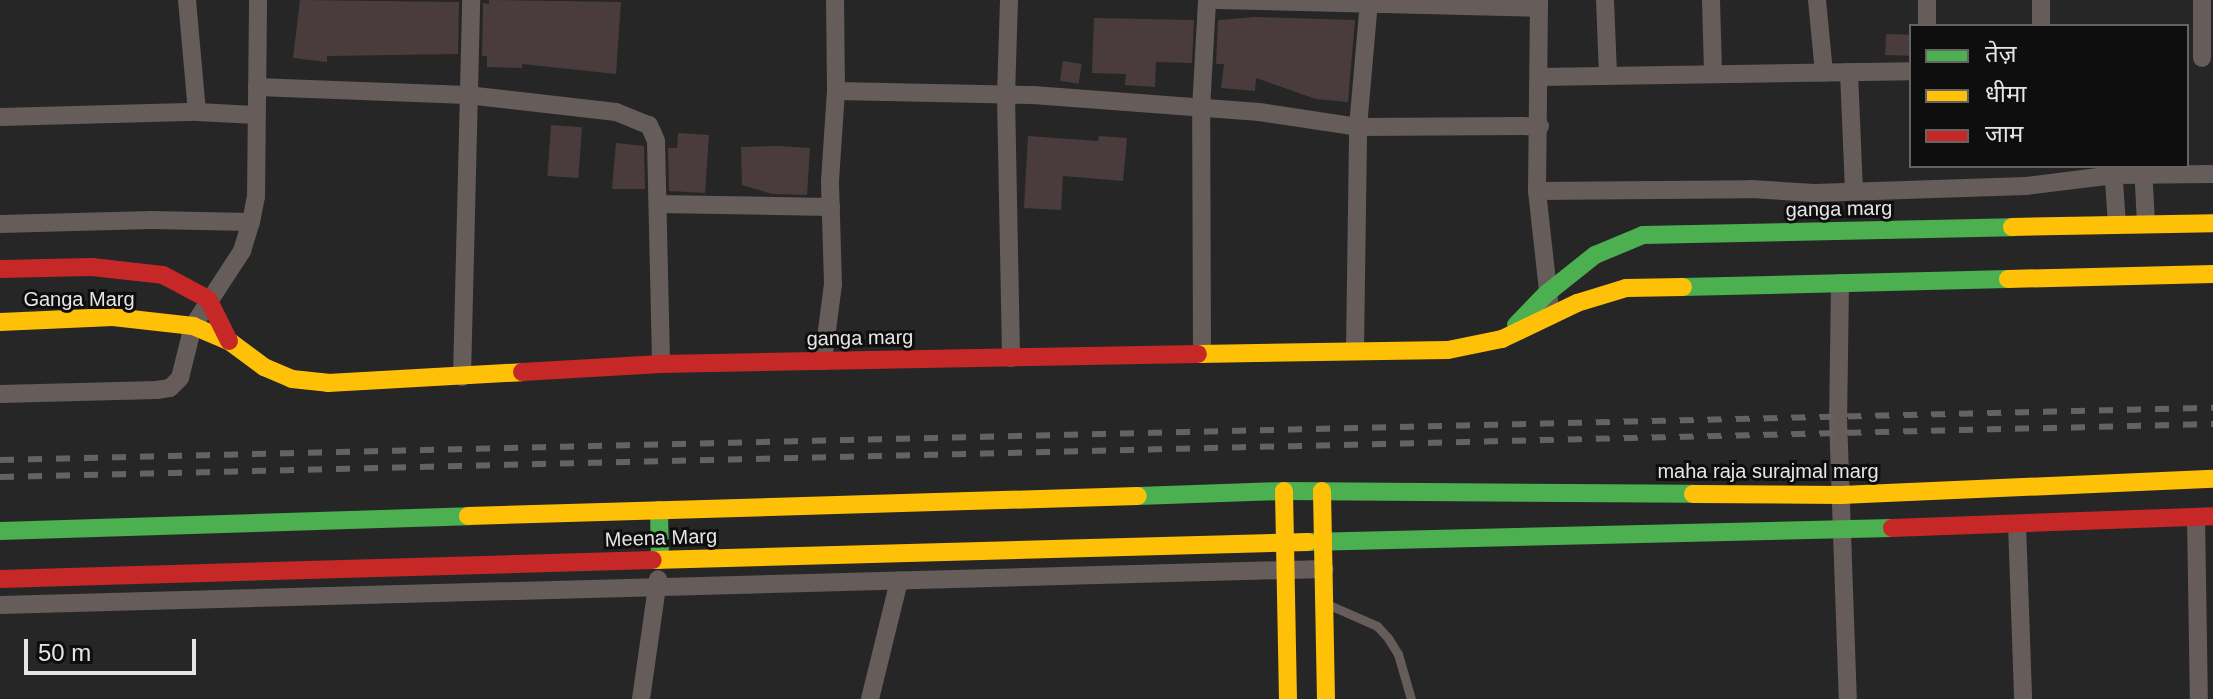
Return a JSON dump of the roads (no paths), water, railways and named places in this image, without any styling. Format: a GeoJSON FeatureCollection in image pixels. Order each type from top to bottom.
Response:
{"type":"FeatureCollection","features":[{"type":"Feature","properties":{"kind":"street"},"geometry":{"type":"LineString","coordinates":[[187,0],[197,112]]}},
{"type":"Feature","properties":{"kind":"street"},"geometry":{"type":"LineString","coordinates":[[0,394],[170,388],[180,378],[193,326],[242,251],[251,222],[256,197],[258,0]]}},
{"type":"Feature","properties":{"kind":"street"},"geometry":{"type":"LineString","coordinates":[[462,377],[471,0]]}},
{"type":"Feature","properties":{"kind":"street"},"geometry":{"type":"LineString","coordinates":[[823,361],[833,284],[831,207],[836,91],[835,0]]}},
{"type":"Feature","properties":{"kind":"street"},"geometry":{"type":"LineString","coordinates":[[1009,0],[1006,95],[1011,358]]}},
{"type":"Feature","properties":{"kind":"street"},"geometry":{"type":"LineString","coordinates":[[1202,354],[1201,109],[1207,0]]}},
{"type":"Feature","properties":{"kind":"street"},"geometry":{"type":"LineString","coordinates":[[1217,0],[1539,4],[1537,191],[1546,294],[1555,313]]}},
{"type":"Feature","properties":{"kind":"street"},"geometry":{"type":"LineString","coordinates":[[1605,0],[1608,74]]}},
{"type":"Feature","properties":{"kind":"street"},"geometry":{"type":"LineString","coordinates":[[1711,0],[1713,73]]}},
{"type":"Feature","properties":{"kind":"street"},"geometry":{"type":"LineString","coordinates":[[1817,0],[1824,73]]}},
{"type":"Feature","properties":{"kind":"street"},"geometry":{"type":"LineString","coordinates":[[1927,0],[1927,24]]}},
{"type":"Feature","properties":{"kind":"street"},"geometry":{"type":"LineString","coordinates":[[2041,0],[2041,24]]}},
{"type":"Feature","properties":{"kind":"street"},"geometry":{"type":"LineString","coordinates":[[2201,58],[2202,0]]}},
{"type":"Feature","properties":{"kind":"street"},"geometry":{"type":"LineString","coordinates":[[1355,351],[1358,127],[1369,3]]}},
{"type":"Feature","properties":{"kind":"street"},"geometry":{"type":"LineString","coordinates":[[1539,77],[1909,71]]}},
{"type":"Feature","properties":{"kind":"street"},"geometry":{"type":"LineString","coordinates":[[1849,72],[1854,190]]}},
{"type":"Feature","properties":{"kind":"street"},"geometry":{"type":"LineString","coordinates":[[257,87],[467,95],[616,112],[639,118],[649,125],[656,141],[661,364]]}},
{"type":"Feature","properties":{"kind":"street"},"geometry":{"type":"LineString","coordinates":[[836,91],[1006,95],[1259,112],[1358,127],[1540,126]]}},
{"type":"Feature","properties":{"kind":"street"},"geometry":{"type":"LineString","coordinates":[[0,117],[197,112],[256,115]]}},
{"type":"Feature","properties":{"kind":"street"},"geometry":{"type":"LineString","coordinates":[[2143,170],[2146,224]]}},
{"type":"Feature","properties":{"kind":"street"},"geometry":{"type":"LineString","coordinates":[[2114,171],[2117,225]]}},
{"type":"Feature","properties":{"kind":"street"},"geometry":{"type":"LineString","coordinates":[[1537,191],[2026,186],[2114,171],[2213,174]]}},
{"type":"Feature","properties":{"kind":"street"},"geometry":{"type":"LineString","coordinates":[[658,204],[831,207]]}},
{"type":"Feature","properties":{"kind":"street"},"geometry":{"type":"LineString","coordinates":[[0,224],[151,220],[251,222]]}},
{"type":"Feature","properties":{"kind":"street","name":"ganga marg"},"geometry":{"type":"LineString","coordinates":[[1502,339],[1546,294],[1595,255],[1643,235],[2213,223]]}},
{"type":"Feature","properties":{"kind":"street","name":"Ganga Marg"},"geometry":{"type":"LineString","coordinates":[[0,269],[92,267],[163,275],[208,299]]}},
{"type":"Feature","properties":{"kind":"street","name":"ganga marg"},"geometry":{"type":"LineString","coordinates":[[229,341],[264,367],[292,379],[328,383],[661,364],[1448,350],[1502,339],[1555,313],[1626,288],[2213,274]]}},
{"type":"Feature","properties":{"kind":"street"},"geometry":{"type":"LineString","coordinates":[[1840,283],[1841,530],[1848,699]]}},
{"type":"Feature","properties":{"kind":"street"},"geometry":{"type":"LineString","coordinates":[[208,299],[229,341]]}},
{"type":"Feature","properties":{"kind":"street","name":"Ganga Marg"},"geometry":{"type":"LineString","coordinates":[[0,322],[113,317],[193,326],[229,341]]}},
{"type":"Feature","properties":{"kind":"street","name":"maha raja surajmal marg"},"geometry":{"type":"LineString","coordinates":[[0,531],[1284,491],[1841,495],[2213,479]]}},
{"type":"Feature","properties":{"kind":"street"},"geometry":{"type":"LineString","coordinates":[[1284,491],[1288,699]]}},
{"type":"Feature","properties":{"kind":"street"},"geometry":{"type":"LineString","coordinates":[[1322,491],[1326,699]]}},
{"type":"Feature","properties":{"kind":"street"},"geometry":{"type":"LineString","coordinates":[[641,699],[660,560],[659,510]]}},
{"type":"Feature","properties":{"kind":"street"},"geometry":{"type":"LineString","coordinates":[[1324,541],[1841,530],[2205,517],[2199,699]]}},
{"type":"Feature","properties":{"kind":"street"},"geometry":{"type":"LineString","coordinates":[[2017,524],[2023,699]]}},
{"type":"Feature","properties":{"kind":"street","name":"Meena Marg"},"geometry":{"type":"LineString","coordinates":[[0,579],[1324,541]]}},
{"type":"Feature","properties":{"kind":"street"},"geometry":{"type":"LineString","coordinates":[[0,605],[1325,569]]}},
{"type":"Feature","properties":{"kind":"street"},"geometry":{"type":"LineString","coordinates":[[870,699],[899,581]]}},
{"type":"Feature","properties":{"kind":"lane"},"geometry":{"type":"LineString","coordinates":[[1325,603],[1377,626],[1398,654],[1411,699]]}},
{"type":"Feature","properties":{"kind":"railway"},"geometry":{"type":"LineString","coordinates":[[0,460],[2213,408]]}},
{"type":"Feature","properties":{"kind":"railway"},"geometry":{"type":"LineString","coordinates":[[0,477],[2213,424]]}}]}
